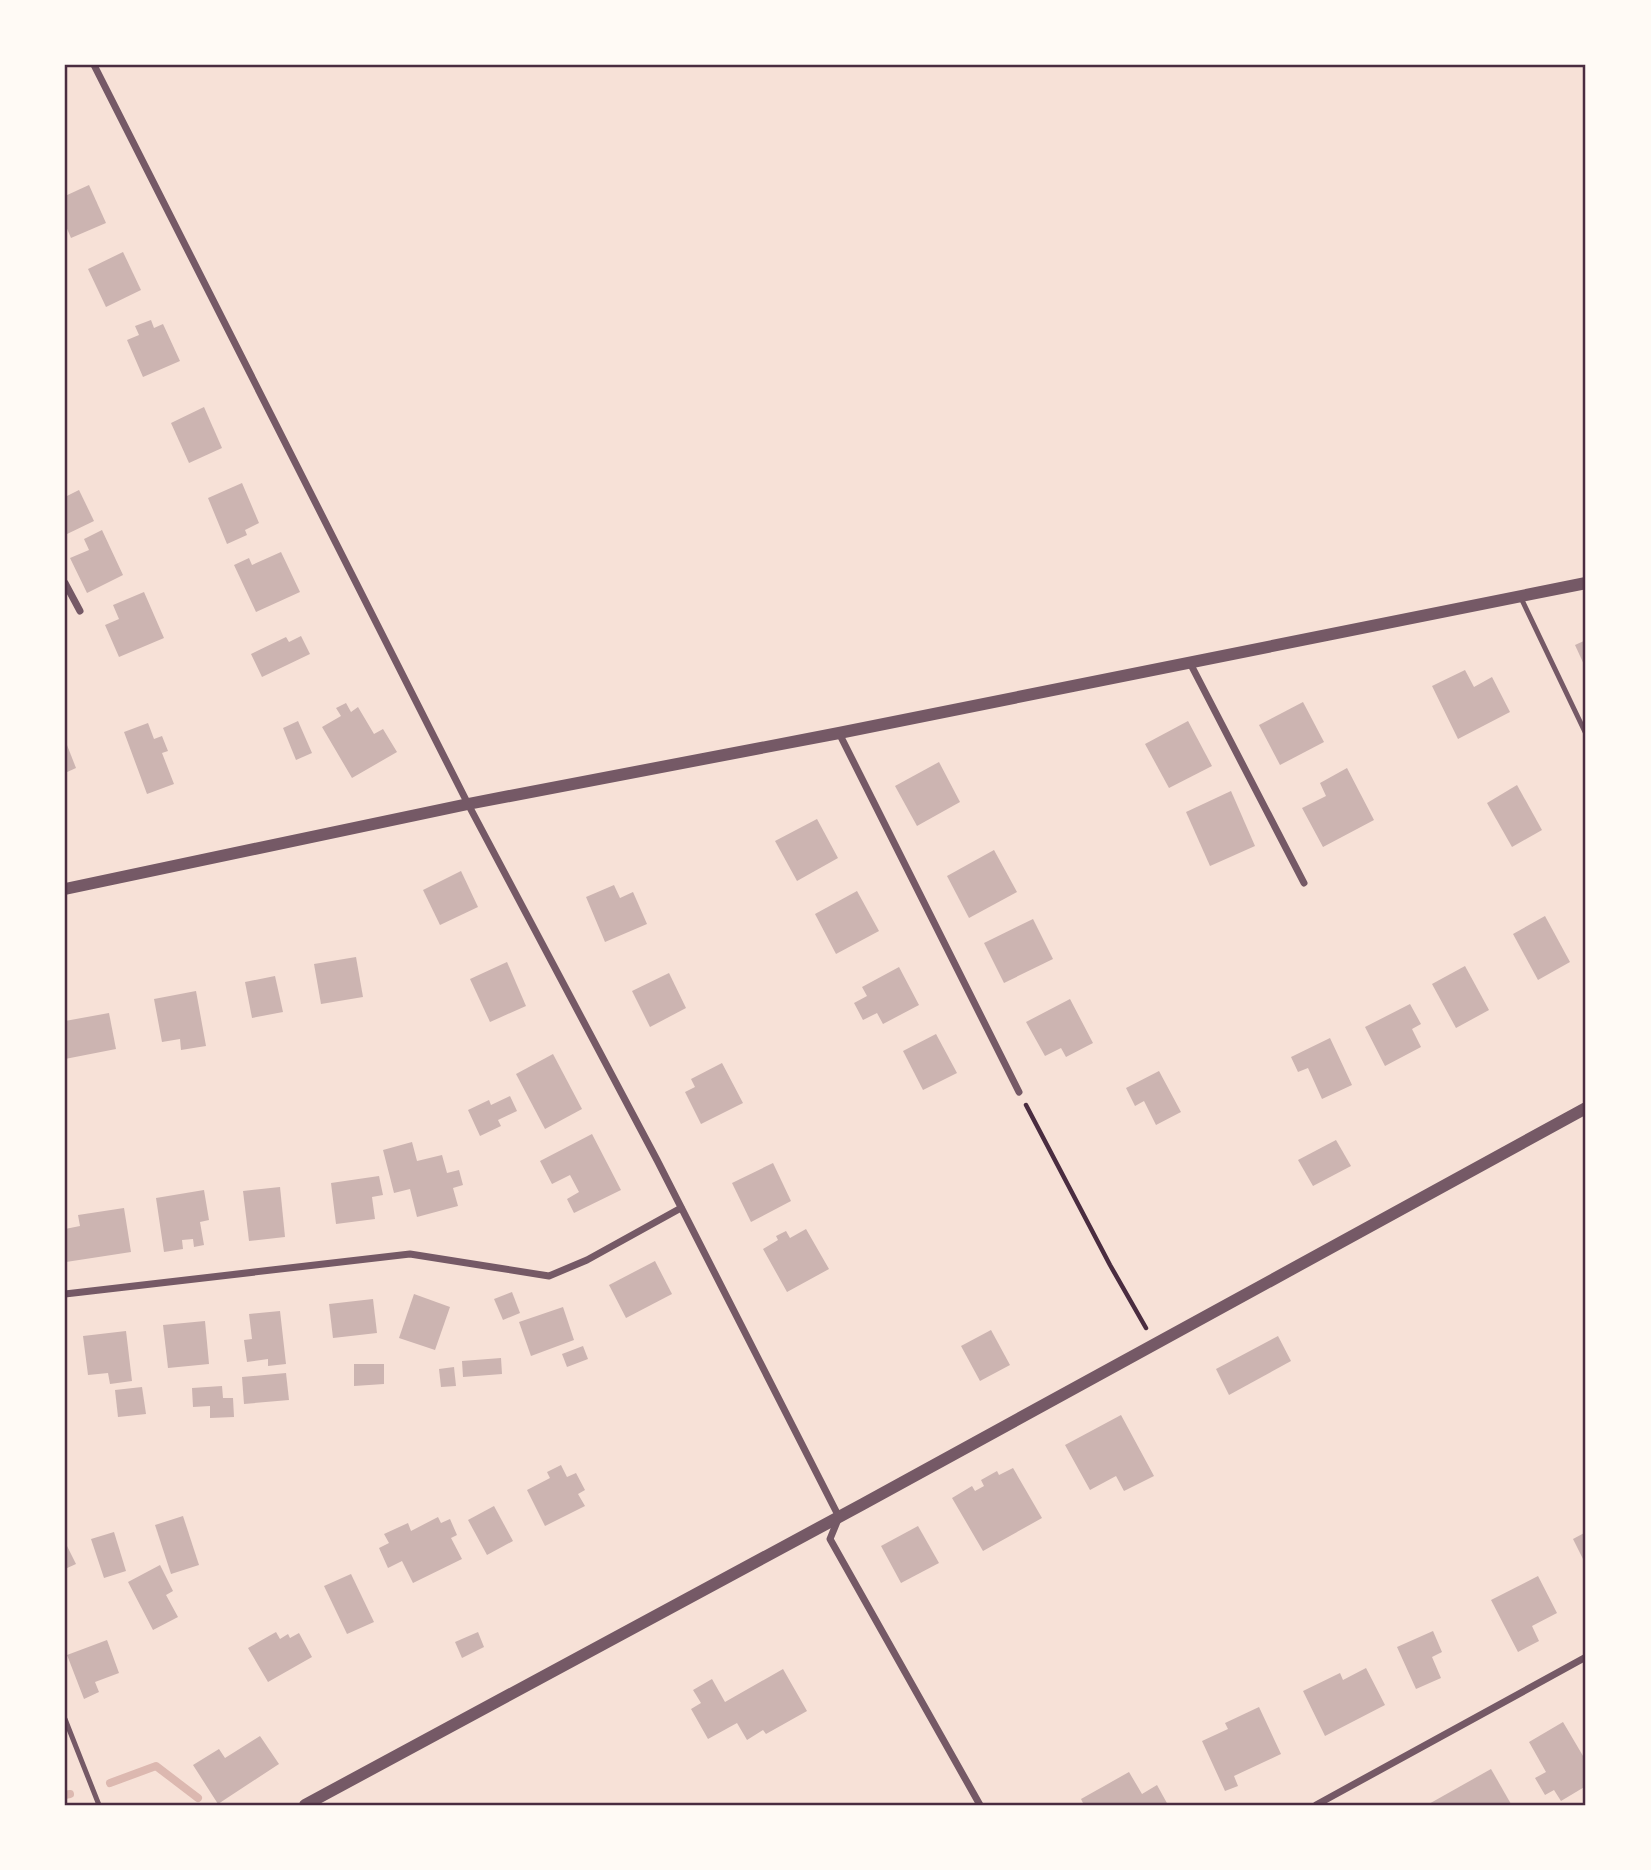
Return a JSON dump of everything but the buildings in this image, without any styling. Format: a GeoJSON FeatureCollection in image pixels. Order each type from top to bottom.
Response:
{"type":"FeatureCollection","features":[{"type":"Feature","properties":{"kind":"street"},"geometry":{"type":"LineString","coordinates":[[94,65],[468,804],[681,1208],[839,1517],[830,1539],[980,1805]]}},
{"type":"Feature","properties":{"kind":"street"},"geometry":{"type":"LineString","coordinates":[[65,583],[80,611]]}},
{"type":"Feature","properties":{"kind":"street"},"geometry":{"type":"LineString","coordinates":[[65,889],[468,804],[839,733],[1586,583]]}},
{"type":"Feature","properties":{"kind":"street"},"geometry":{"type":"LineString","coordinates":[[1190,663],[1304,883]]}},
{"type":"Feature","properties":{"kind":"street"},"geometry":{"type":"LineString","coordinates":[[839,733],[1019,1092]]}},
{"type":"Feature","properties":{"kind":"street"},"geometry":{"type":"LineString","coordinates":[[305,1805],[839,1517],[1586,1108]]}},
{"type":"Feature","properties":{"kind":"street"},"geometry":{"type":"LineString","coordinates":[[65,1294],[410,1254],[550,1276],[587,1260],[681,1208]]}},
{"type":"Feature","properties":{"kind":"street"},"geometry":{"type":"LineString","coordinates":[[1316,1805],[1586,1657]]}},
{"type":"Feature","properties":{"kind":"lane"},"geometry":{"type":"LineString","coordinates":[[1520,596],[1586,734]]}},
{"type":"Feature","properties":{"kind":"lane"},"geometry":{"type":"LineString","coordinates":[[65,1719],[99,1805]]}},
{"type":"Feature","properties":{"kind":"path"},"geometry":{"type":"LineString","coordinates":[[1019,1092],[1155,1344]]}},
{"type":"Feature","properties":{"kind":"waterway"},"geometry":{"type":"LineString","coordinates":[[110,1783],[156,1766],[198,1798]]}},
{"type":"Feature","properties":{"kind":"waterway"},"geometry":{"type":"LineString","coordinates":[[65,1795],[70,1794]]}}]}
